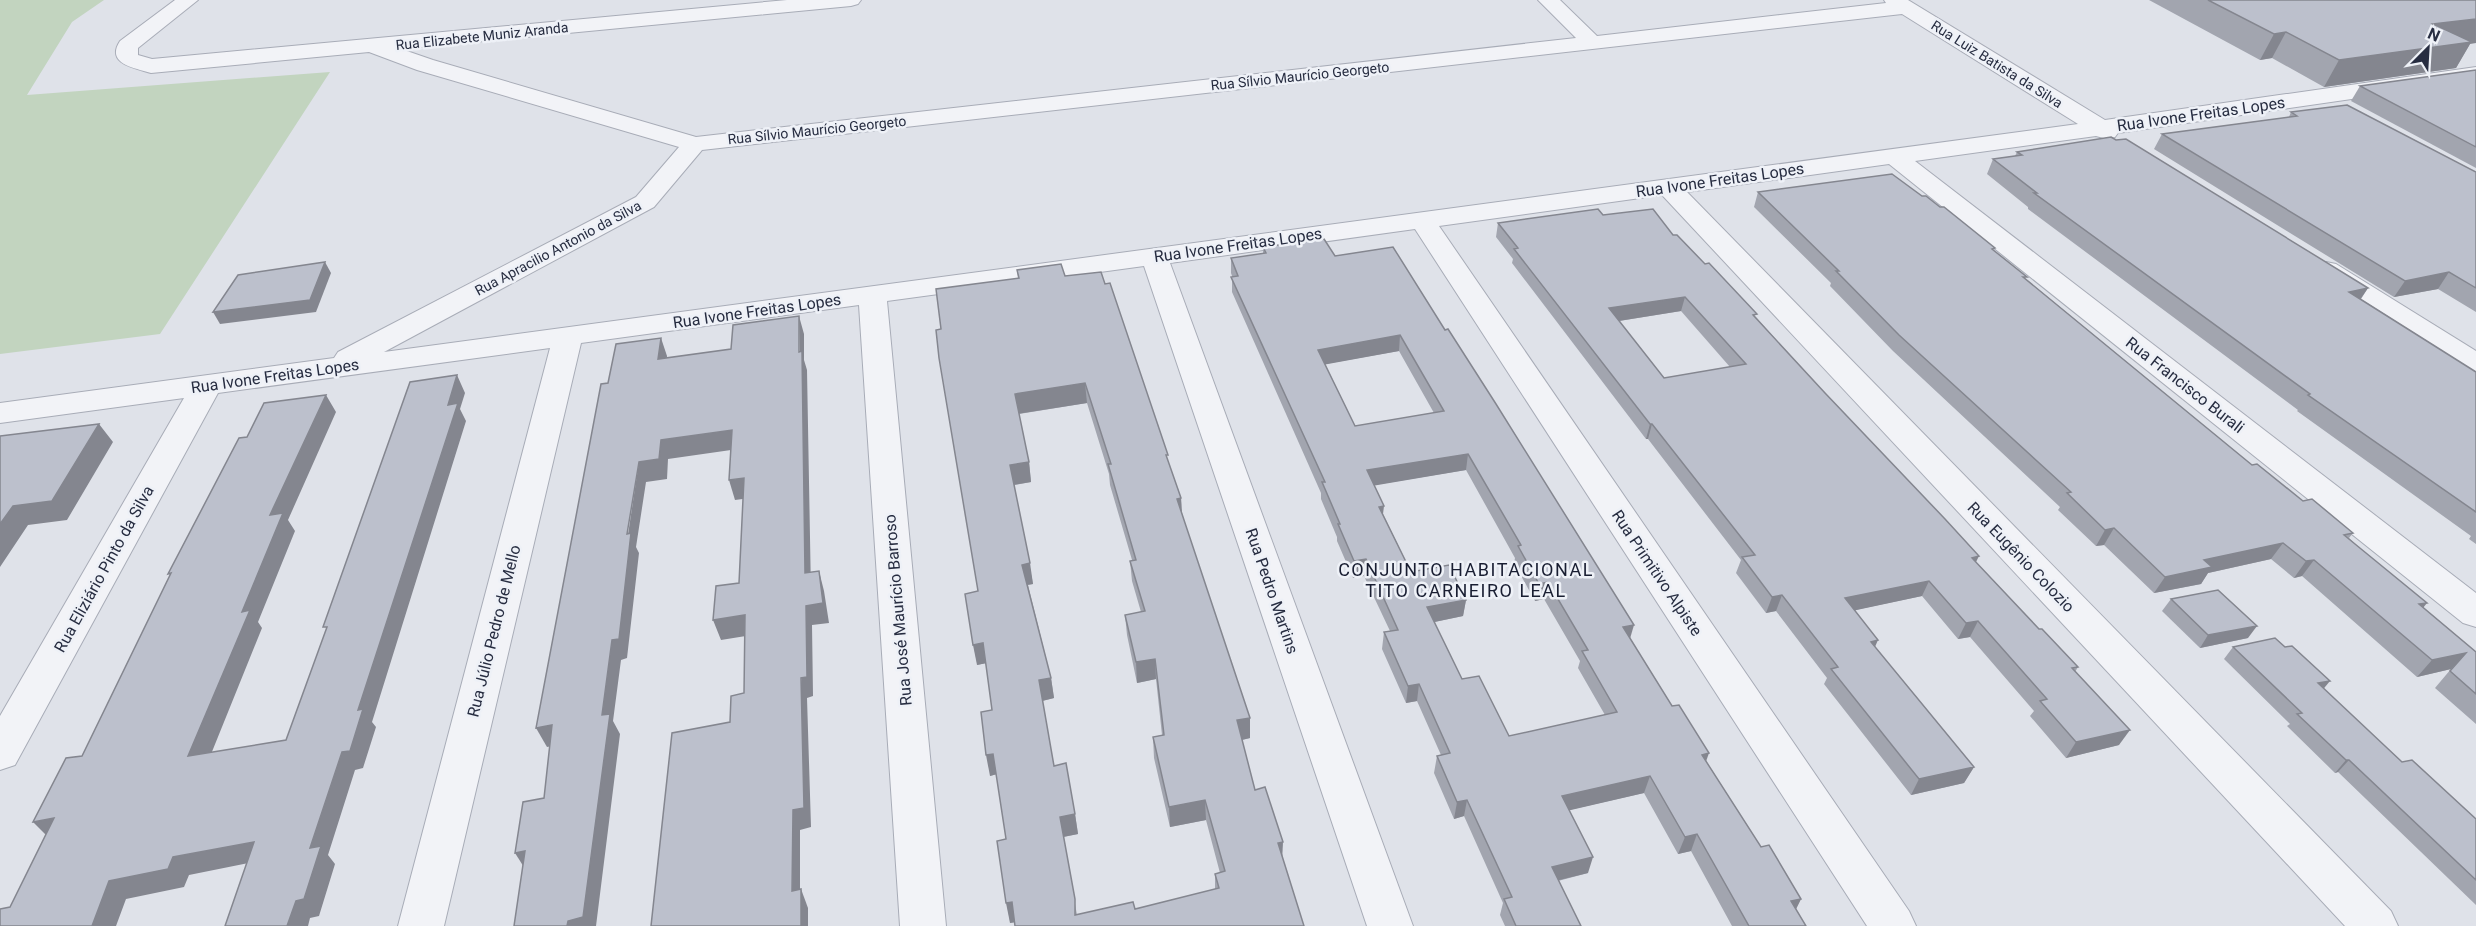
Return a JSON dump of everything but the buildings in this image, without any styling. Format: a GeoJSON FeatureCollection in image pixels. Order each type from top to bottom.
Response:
{"type":"FeatureCollection","features":[{"type":"Feature","properties":{"kind":"street","name":"Rua Elizabete Muniz Aranda"},"geometry":{"type":"LineString","coordinates":[[188,0],[128,46],[127,59],[152,66],[851,0]]}},
{"type":"Feature","properties":{"kind":"street"},"geometry":{"type":"LineString","coordinates":[[1548,0],[1593,43]]}},
{"type":"Feature","properties":{"kind":"street","name":"Rua Sílvio Maurício Georgeto"},"geometry":{"type":"LineString","coordinates":[[695,144],[1593,43],[1900,4]]}},
{"type":"Feature","properties":{"kind":"street","name":"Rua Luiz Batista da Silva"},"geometry":{"type":"LineString","coordinates":[[1900,4],[2131,148]]}},
{"type":"Feature","properties":{"kind":"street"},"geometry":{"type":"LineString","coordinates":[[373,46],[425,65],[695,144]]}},
{"type":"Feature","properties":{"kind":"street","name":"Rua Ivone Freitas Lopes"},"geometry":{"type":"LineString","coordinates":[[0,413],[2101,128],[2476,74]]}},
{"type":"Feature","properties":{"kind":"street"},"geometry":{"type":"LineString","coordinates":[[2318,97],[2349,114]]}},
{"type":"Feature","properties":{"kind":"street","name":"Rua Apracilio Antonio da Silva"},"geometry":{"type":"LineString","coordinates":[[328,369],[645,202],[695,144]]}},
{"type":"Feature","properties":{"kind":"street","name":"Rua Francisco Burali"},"geometry":{"type":"LineString","coordinates":[[1894,156],[2476,613]]}},
{"type":"Feature","properties":{"kind":"street","name":"Rua Eugênio Colozio"},"geometry":{"type":"LineString","coordinates":[[1668,187],[2375,926]]}},
{"type":"Feature","properties":{"kind":"street","name":"Rua Primitivo Alpiste"},"geometry":{"type":"LineString","coordinates":[[1422,220],[1893,926]]}},
{"type":"Feature","properties":{"kind":"street"},"geometry":{"type":"LineString","coordinates":[[2304,256],[2476,364]]}},
{"type":"Feature","properties":{"kind":"street","name":"Rua Pedro Martins"},"geometry":{"type":"LineString","coordinates":[[1154,257],[1389,926]]}},
{"type":"Feature","properties":{"kind":"street","name":"Rua José Maurício Barroso"},"geometry":{"type":"LineString","coordinates":[[872,295],[923,926]]}},
{"type":"Feature","properties":{"kind":"street","name":"Rua Júlio Pedro de Mello"},"geometry":{"type":"LineString","coordinates":[[421,926],[568,336]]}},
{"type":"Feature","properties":{"kind":"street","name":"Rua Eliziário Pinto da Silva"},"geometry":{"type":"LineString","coordinates":[[0,753],[207,385]]}},
{"type":"Feature","properties":{"kind":"green space"},"geometry":{"type":"Polygon","coordinates":[[[0,0],[104,0],[72,22],[27,95],[330,72],[160,334],[0,354],[0,0]]]}},
{"type":"Feature","properties":{"kind":"district","name":"CONJUNTO HABITACIONAL TITO CARNEIRO LEAL"},"geometry":{"type":"Point","coordinates":[1466,579]}}]}
